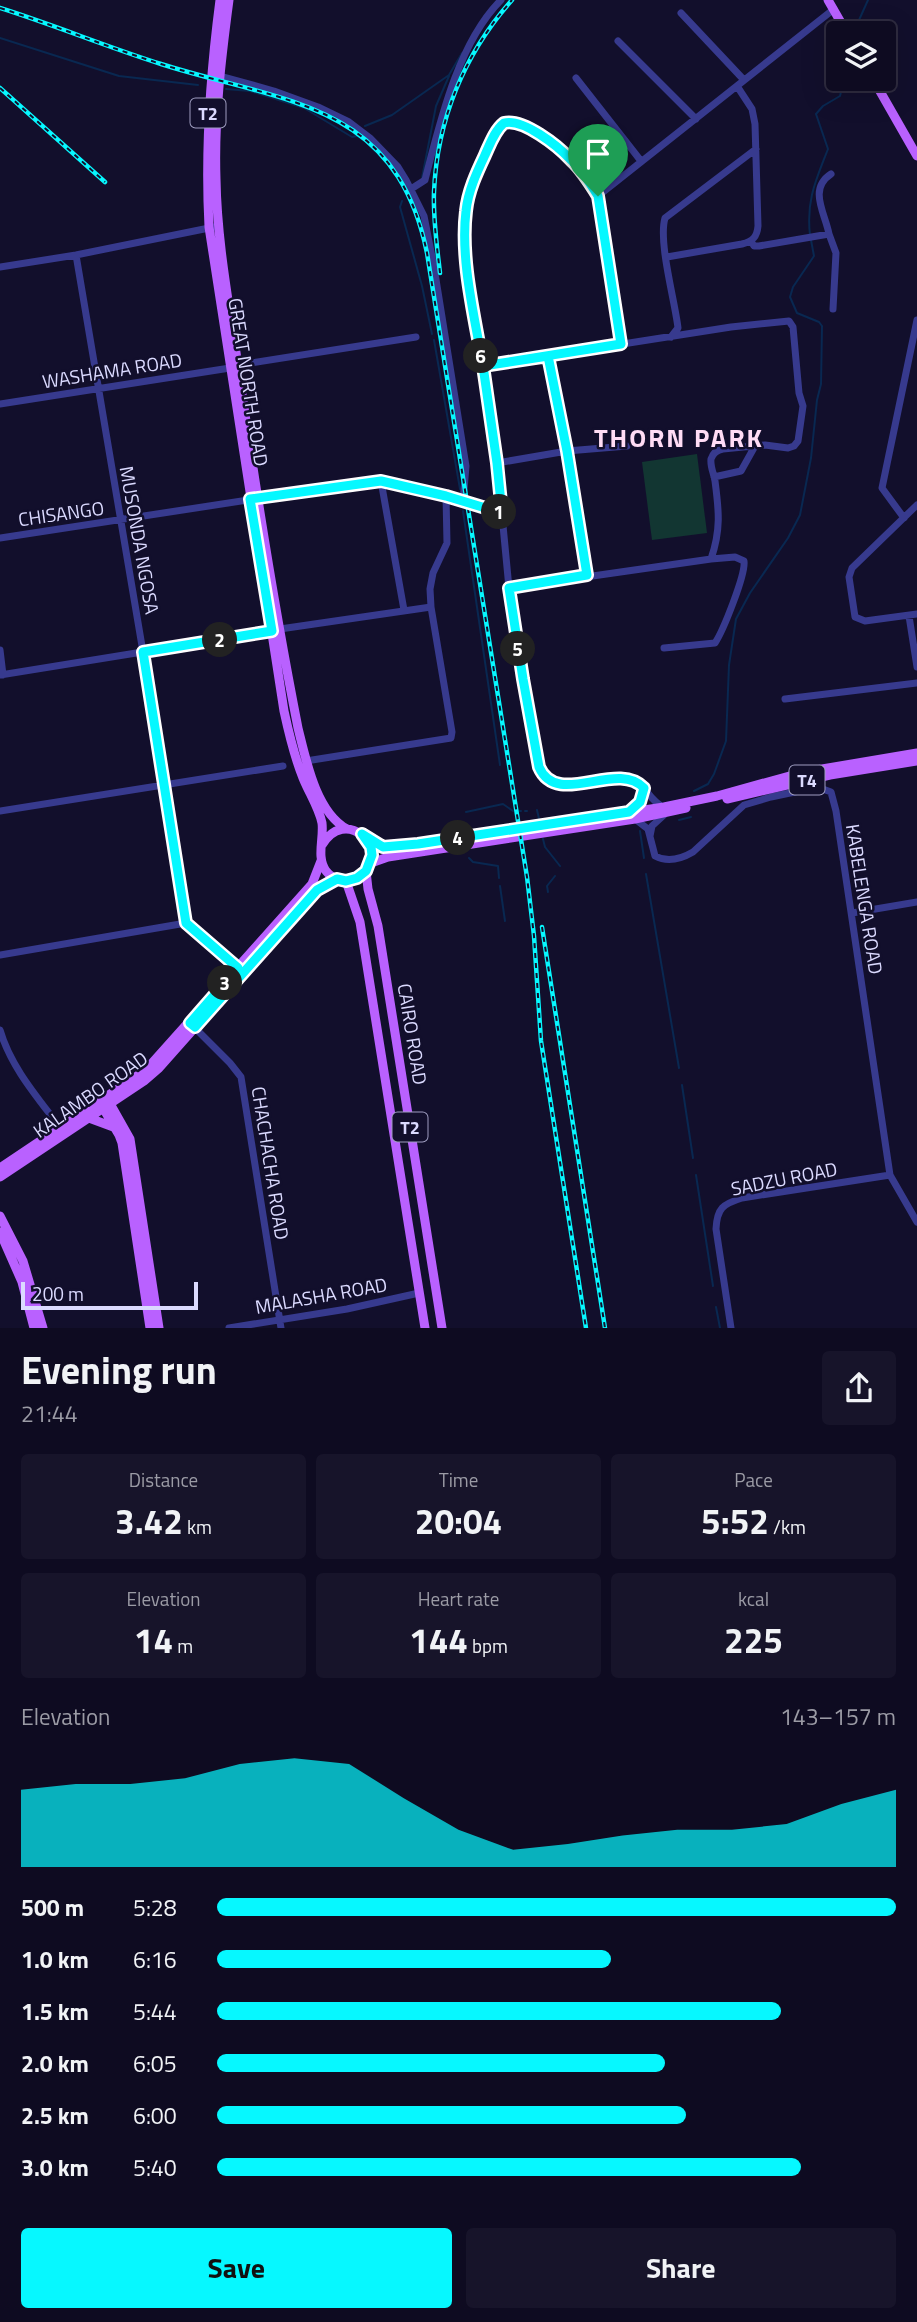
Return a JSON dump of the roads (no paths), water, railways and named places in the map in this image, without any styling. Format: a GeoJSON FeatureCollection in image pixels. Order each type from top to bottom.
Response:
{"type":"FeatureCollection","features":[{"type":"Feature","properties":{"kind":"main road","name":"GREAT NORTH ROAD"},"geometry":{"type":"LineString","coordinates":[[220,0],[209,90],[207,157],[214,227],[276,630],[289,733],[300,772],[321,822],[322,845]]}},
{"type":"Feature","properties":{"kind":"main road","name":"GREAT NORTH ROAD"},"geometry":{"type":"LineString","coordinates":[[214,227],[220,76],[229,0]]}},
{"type":"Feature","properties":{"kind":"main road"},"geometry":{"type":"LineString","coordinates":[[831,4],[840,21]]}},
{"type":"Feature","properties":{"kind":"main road"},"geometry":{"type":"LineString","coordinates":[[880,91],[917,156]]}},
{"type":"Feature","properties":{"kind":"main road","name":"GREAT NORTH ROAD"},"geometry":{"type":"LineString","coordinates":[[234,366],[235,403],[255,499]]}},
{"type":"Feature","properties":{"kind":"main road","name":"GREAT NORTH ROAD"},"geometry":{"type":"LineString","coordinates":[[276,630],[306,761],[324,807],[332,819],[347,829]]}},
{"type":"Feature","properties":{"kind":"main road","name":"T4"},"geometry":{"type":"LineString","coordinates":[[666,810],[804,772],[917,753]]}},
{"type":"Feature","properties":{"kind":"main road","name":"T4"},"geometry":{"type":"LineString","coordinates":[[368,867],[384,857],[419,848],[666,810],[830,775],[917,761]]}},
{"type":"Feature","properties":{"kind":"main road"},"geometry":{"type":"LineString","coordinates":[[347,829],[362,834],[371,847],[368,867],[357,878],[342,880],[324,869],[321,861],[322,845],[332,833],[347,829]]}},
{"type":"Feature","properties":{"kind":"main road","name":"T4"},"geometry":{"type":"LineString","coordinates":[[362,834],[380,846],[419,848]]}},
{"type":"Feature","properties":{"kind":"main road","name":"KALAMBO ROAD"},"geometry":{"type":"LineString","coordinates":[[0,1168],[89,1118],[193,1025],[312,884],[321,861]]}},
{"type":"Feature","properties":{"kind":"main road","name":"CAIRO ROAD"},"geometry":{"type":"LineString","coordinates":[[368,867],[368,889],[378,926],[442,1328]]}},
{"type":"Feature","properties":{"kind":"main road","name":"CAIRO ROAD"},"geometry":{"type":"LineString","coordinates":[[342,880],[360,922],[425,1328]]}},
{"type":"Feature","properties":{"kind":"main road","name":"KALAMBO ROAD"},"geometry":{"type":"LineString","coordinates":[[240,970],[317,890],[342,880]]}},
{"type":"Feature","properties":{"kind":"main road"},"geometry":{"type":"LineString","coordinates":[[376,1020],[386,1023],[393,1017]]}},
{"type":"Feature","properties":{"kind":"main road"},"geometry":{"type":"LineString","coordinates":[[378,1036],[387,1030],[395,1033]]}},
{"type":"Feature","properties":{"kind":"main road"},"geometry":{"type":"LineString","coordinates":[[105,1102],[122,1143],[150,1328]]}},
{"type":"Feature","properties":{"kind":"main road"},"geometry":{"type":"LineString","coordinates":[[105,1102],[130,1139],[159,1328]]}},
{"type":"Feature","properties":{"kind":"main road","name":"KALAMBO ROAD"},"geometry":{"type":"LineString","coordinates":[[0,1177],[105,1102]]}},
{"type":"Feature","properties":{"kind":"main road"},"geometry":{"type":"LineString","coordinates":[[89,1118],[116,1128]]}},
{"type":"Feature","properties":{"kind":"main road"},"geometry":{"type":"LineString","coordinates":[[405,1207],[415,1210],[422,1204]]}},
{"type":"Feature","properties":{"kind":"main road"},"geometry":{"type":"LineString","coordinates":[[0,1216],[23,1261],[43,1328]]}},
{"type":"Feature","properties":{"kind":"main road"},"geometry":{"type":"LineString","coordinates":[[408,1222],[416,1216],[425,1219]]}},
{"type":"Feature","properties":{"kind":"main road"},"geometry":{"type":"LineString","coordinates":[[0,1232],[22,1282],[34,1328]]}},
{"type":"Feature","properties":{"kind":"street"},"geometry":{"type":"LineString","coordinates":[[411,189],[425,180],[444,106],[467,51],[501,0]]}},
{"type":"Feature","properties":{"kind":"street"},"geometry":{"type":"LineString","coordinates":[[598,196],[737,86],[831,4]]}},
{"type":"Feature","properties":{"kind":"street"},"geometry":{"type":"LineString","coordinates":[[681,13],[744,80]]}},
{"type":"Feature","properties":{"kind":"street"},"geometry":{"type":"LineString","coordinates":[[618,41],[696,119]]}},
{"type":"Feature","properties":{"kind":"street"},"geometry":{"type":"LineString","coordinates":[[220,76],[274,91],[349,122],[370,138],[398,167],[411,189],[424,216],[434,267],[466,466],[463,502]]}},
{"type":"Feature","properties":{"kind":"street"},"geometry":{"type":"LineString","coordinates":[[576,78],[641,161]]}},
{"type":"Feature","properties":{"kind":"street"},"geometry":{"type":"LineString","coordinates":[[667,257],[743,244],[757,235],[757,149],[752,109],[737,86]]}},
{"type":"Feature","properties":{"kind":"street"},"geometry":{"type":"LineString","coordinates":[[621,344],[598,196],[563,152],[520,123],[508,121],[499,127],[473,183],[466,210],[467,258],[497,463],[509,588],[523,679],[542,774],[551,782],[560,785],[623,778],[635,780],[652,800],[666,810],[652,826],[650,836]]}},
{"type":"Feature","properties":{"kind":"street"},"geometry":{"type":"LineString","coordinates":[[670,337],[678,328],[663,225],[667,215],[757,149]]}},
{"type":"Feature","properties":{"kind":"street"},"geometry":{"type":"LineString","coordinates":[[831,174],[821,184],[818,196],[836,253],[833,309]]}},
{"type":"Feature","properties":{"kind":"street"},"geometry":{"type":"LineString","coordinates":[[0,267],[76,255],[214,227]]}},
{"type":"Feature","properties":{"kind":"street"},"geometry":{"type":"LineString","coordinates":[[751,241],[754,246],[760,246],[829,234]]}},
{"type":"Feature","properties":{"kind":"street","name":"MUSONDA NGOSA"},"geometry":{"type":"LineString","coordinates":[[76,255],[186,923]]}},
{"type":"Feature","properties":{"kind":"street"},"geometry":{"type":"LineString","coordinates":[[904,518],[882,488],[917,320]]}},
{"type":"Feature","properties":{"kind":"street"},"geometry":{"type":"LineString","coordinates":[[483,366],[789,321],[793,327],[799,393],[803,406],[798,441],[788,448],[755,446],[716,451],[711,462],[719,529],[711,559]]}},
{"type":"Feature","properties":{"kind":"street","name":"WASHAMA ROAD"},"geometry":{"type":"LineString","coordinates":[[0,404],[416,337]]}},
{"type":"Feature","properties":{"kind":"street"},"geometry":{"type":"LineString","coordinates":[[548,356],[587,575]]}},
{"type":"Feature","properties":{"kind":"street"},"geometry":{"type":"LineString","coordinates":[[497,463],[567,451],[627,446]]}},
{"type":"Feature","properties":{"kind":"street"},"geometry":{"type":"LineString","coordinates":[[714,477],[741,471],[755,446]]}},
{"type":"Feature","properties":{"kind":"street"},"geometry":{"type":"LineString","coordinates":[[404,610],[381,481],[446,496],[502,513]]}},
{"type":"Feature","properties":{"kind":"street","name":"CHISANGO"},"geometry":{"type":"LineString","coordinates":[[0,538],[381,481]]}},
{"type":"Feature","properties":{"kind":"street"},"geometry":{"type":"LineString","coordinates":[[306,761],[451,738],[430,607],[433,573],[447,543],[446,496]]}},
{"type":"Feature","properties":{"kind":"street"},"geometry":{"type":"LineString","coordinates":[[917,505],[850,571],[849,577],[855,617],[865,621],[913,615],[917,667]]}},
{"type":"Feature","properties":{"kind":"street"},"geometry":{"type":"LineString","coordinates":[[509,588],[711,559],[736,557],[744,561],[745,570],[715,643],[664,648]]}},
{"type":"Feature","properties":{"kind":"street"},"geometry":{"type":"LineString","coordinates":[[0,650],[2,675],[430,607]]}},
{"type":"Feature","properties":{"kind":"street"},"geometry":{"type":"LineString","coordinates":[[785,699],[917,683]]}},
{"type":"Feature","properties":{"kind":"street"},"geometry":{"type":"LineString","coordinates":[[0,811],[283,766]]}},
{"type":"Feature","properties":{"kind":"street"},"geometry":{"type":"LineString","coordinates":[[632,815],[644,788]]}},
{"type":"Feature","properties":{"kind":"street","name":"KABELENGA ROAD"},"geometry":{"type":"LineString","coordinates":[[632,815],[646,826],[655,856],[671,860],[683,858],[693,852],[744,805],[809,789],[825,789],[831,792],[852,913],[890,1175],[917,1222]]}},
{"type":"Feature","properties":{"kind":"street"},"geometry":{"type":"LineString","coordinates":[[852,913],[917,902]]}},
{"type":"Feature","properties":{"kind":"street"},"geometry":{"type":"LineString","coordinates":[[0,955],[186,923],[240,970]]}},
{"type":"Feature","properties":{"kind":"street","name":"CHACHACHA ROAD"},"geometry":{"type":"LineString","coordinates":[[193,1025],[241,1077],[280,1324]]}},
{"type":"Feature","properties":{"kind":"street"},"geometry":{"type":"LineString","coordinates":[[0,1030],[20,1072],[62,1131]]}},
{"type":"Feature","properties":{"kind":"street","name":"SADZU ROAD"},"geometry":{"type":"LineString","coordinates":[[731,1328],[716,1229],[717,1216],[726,1203],[742,1198],[890,1175]]}},
{"type":"Feature","properties":{"kind":"street","name":"MALASHA ROAD"},"geometry":{"type":"LineString","coordinates":[[229,1328],[280,1324],[419,1293]]}},
{"type":"Feature","properties":{"kind":"waterway"},"geometry":{"type":"LineString","coordinates":[[859,21],[868,0]]}},
{"type":"Feature","properties":{"kind":"waterway"},"geometry":{"type":"LineString","coordinates":[[0,38],[119,76],[198,85]]}},
{"type":"Feature","properties":{"kind":"waterway"},"geometry":{"type":"LineString","coordinates":[[365,126],[392,115],[449,75],[462,53]]}},
{"type":"Feature","properties":{"kind":"waterway"},"geometry":{"type":"LineString","coordinates":[[422,178],[436,106],[449,76]]}},
{"type":"Feature","properties":{"kind":"waterway"},"geometry":{"type":"LineString","coordinates":[[226,89],[250,91],[304,108],[352,137],[357,136]]}},
{"type":"Feature","properties":{"kind":"waterway"},"geometry":{"type":"LineString","coordinates":[[810,235],[811,201],[828,149],[816,114],[823,106],[840,96],[841,91]]}},
{"type":"Feature","properties":{"kind":"waterway"},"geometry":{"type":"LineString","coordinates":[[402,201],[400,207],[432,334]]}},
{"type":"Feature","properties":{"kind":"waterway"},"geometry":{"type":"LineString","coordinates":[[694,791],[708,784],[726,741],[729,665],[736,619],[800,515],[821,384],[822,326],[819,322],[797,313],[790,297],[793,287],[814,256],[811,240]]}},
{"type":"Feature","properties":{"kind":"waterway"},"geometry":{"type":"LineString","coordinates":[[434,340],[460,489]]}},
{"type":"Feature","properties":{"kind":"waterway"},"geometry":{"type":"LineString","coordinates":[[463,511],[500,765]]}},
{"type":"Feature","properties":{"kind":"waterway"},"geometry":{"type":"LineString","coordinates":[[466,812],[503,804],[513,811]]}},
{"type":"Feature","properties":{"kind":"waterway"},"geometry":{"type":"LineString","coordinates":[[537,810],[540,823]]}},
{"type":"Feature","properties":{"kind":"waterway"},"geometry":{"type":"LineString","coordinates":[[679,820],[691,817]]}},
{"type":"Feature","properties":{"kind":"waterway"},"geometry":{"type":"LineString","coordinates":[[640,831],[644,858]]}},
{"type":"Feature","properties":{"kind":"waterway"},"geometry":{"type":"LineString","coordinates":[[543,839],[545,847],[560,866]]}},
{"type":"Feature","properties":{"kind":"waterway"},"geometry":{"type":"LineString","coordinates":[[469,858],[473,862],[498,866],[499,878]]}},
{"type":"Feature","properties":{"kind":"waterway"},"geometry":{"type":"LineString","coordinates":[[646,874],[679,1068]]}},
{"type":"Feature","properties":{"kind":"waterway"},"geometry":{"type":"LineString","coordinates":[[548,892],[547,886],[555,876]]}},
{"type":"Feature","properties":{"kind":"waterway"},"geometry":{"type":"LineString","coordinates":[[500,886],[505,921]]}},
{"type":"Feature","properties":{"kind":"waterway"},"geometry":{"type":"LineString","coordinates":[[682,1085],[693,1158]]}},
{"type":"Feature","properties":{"kind":"waterway"},"geometry":{"type":"LineString","coordinates":[[696,1175],[713,1286]]}},
{"type":"Feature","properties":{"kind":"waterway"},"geometry":{"type":"LineString","coordinates":[[716,1307],[720,1328]]}},
{"type":"Feature","properties":{"kind":"railway"},"geometry":{"type":"LineString","coordinates":[[440,273],[434,192],[436,165],[447,114],[467,65],[512,0]]}},
{"type":"Feature","properties":{"kind":"railway"},"geometry":{"type":"LineString","coordinates":[[0,8],[161,64],[291,101],[328,116],[362,137],[390,165],[412,203],[427,253],[527,877],[541,1041],[586,1328]]}},
{"type":"Feature","properties":{"kind":"railway"},"geometry":{"type":"LineString","coordinates":[[0,88],[105,182]]}},
{"type":"Feature","properties":{"kind":"railway"},"geometry":{"type":"LineString","coordinates":[[542,927],[605,1328]]}},
{"type":"Feature","properties":{"kind":"district","name":"THORN PARK"},"geometry":{"type":"Point","coordinates":[679,437]}}]}
